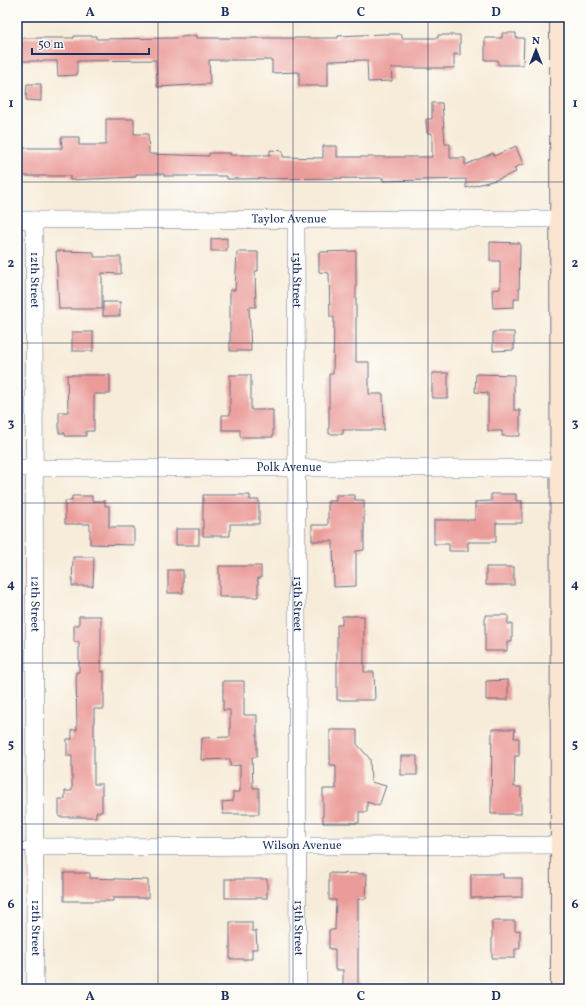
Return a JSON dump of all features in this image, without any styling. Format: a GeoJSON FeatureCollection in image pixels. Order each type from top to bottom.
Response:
{"type":"FeatureCollection","features":[{"type":"Feature","properties":{"kind":"street"},"geometry":{"type":"LineString","coordinates":[[561,17],[565,101],[561,219],[561,468],[566,845],[562,989]]}},
{"type":"Feature","properties":{"kind":"street","name":"13th Street"},"geometry":{"type":"LineString","coordinates":[[296,219],[298,989]]}},
{"type":"Feature","properties":{"kind":"street","name":"Taylor Avenue"},"geometry":{"type":"LineString","coordinates":[[17,220],[561,219]]}},
{"type":"Feature","properties":{"kind":"street","name":"12th Street"},"geometry":{"type":"LineString","coordinates":[[34,220],[35,989]]}},
{"type":"Feature","properties":{"kind":"street","name":"Polk Avenue"},"geometry":{"type":"LineString","coordinates":[[17,468],[561,468]]}},
{"type":"Feature","properties":{"kind":"street","name":"Wilson Avenue"},"geometry":{"type":"LineString","coordinates":[[35,847],[566,845]]}},
{"type":"Feature","properties":{"kind":"lane"},"geometry":{"type":"LineString","coordinates":[[17,847],[35,847]]}},
{"type":"Feature","properties":{"kind":"building"},"geometry":{"type":"Polygon","coordinates":[[[502,33],[516,33],[516,38],[524,38],[523,65],[498,65],[498,60],[485,60],[485,38],[502,38],[502,33]]]}},
{"type":"Feature","properties":{"kind":"building"},"geometry":{"type":"Polygon","coordinates":[[[402,34],[402,38],[438,38],[438,35],[460,35],[460,55],[454,54],[454,68],[391,68],[392,81],[368,82],[367,60],[328,61],[328,86],[299,86],[299,72],[272,73],[272,60],[209,60],[210,84],[157,87],[156,60],[77,61],[77,75],[58,76],[57,61],[17,61],[17,38],[74,38],[74,36],[96,36],[96,39],[174,38],[197,35],[197,38],[338,38],[338,36],[402,34]]]}},
{"type":"Feature","properties":{"kind":"building"},"geometry":{"type":"Polygon","coordinates":[[[27,84],[41,84],[41,101],[26,100],[27,84]]]}},
{"type":"Feature","properties":{"kind":"building"},"geometry":{"type":"Polygon","coordinates":[[[432,103],[442,103],[445,144],[450,144],[450,158],[465,158],[465,165],[493,153],[494,156],[516,146],[523,164],[514,168],[516,172],[499,179],[466,188],[466,179],[383,181],[383,178],[227,179],[227,176],[164,176],[164,174],[136,174],[136,177],[70,180],[70,176],[17,176],[17,148],[62,148],[61,137],[79,137],[79,145],[106,145],[106,119],[134,119],[134,134],[148,134],[149,154],[209,156],[209,153],[230,153],[230,155],[270,155],[270,150],[283,151],[283,157],[323,158],[323,146],[337,146],[337,157],[432,157],[432,133],[427,133],[426,119],[432,119],[432,103]]]}},
{"type":"Feature","properties":{"kind":"building"},"geometry":{"type":"Polygon","coordinates":[[[227,238],[227,251],[211,251],[211,239],[227,238]]]}},
{"type":"Feature","properties":{"kind":"building"},"geometry":{"type":"Polygon","coordinates":[[[490,242],[520,243],[519,299],[514,299],[514,307],[493,308],[492,290],[500,289],[500,261],[490,261],[490,242]]]}},
{"type":"Feature","properties":{"kind":"building"},"geometry":{"type":"Polygon","coordinates":[[[56,251],[94,252],[94,257],[121,257],[121,274],[102,273],[102,309],[59,309],[56,251]]]}},
{"type":"Feature","properties":{"kind":"building"},"geometry":{"type":"Polygon","coordinates":[[[356,251],[356,362],[369,362],[369,394],[383,394],[384,430],[343,430],[343,434],[329,434],[329,374],[333,374],[334,317],[330,317],[329,273],[319,272],[319,252],[356,251]]]}},
{"type":"Feature","properties":{"kind":"building"},"geometry":{"type":"Polygon","coordinates":[[[237,252],[258,252],[258,271],[255,271],[256,307],[249,307],[251,351],[230,351],[230,290],[235,290],[237,252]]]}},
{"type":"Feature","properties":{"kind":"building"},"geometry":{"type":"Polygon","coordinates":[[[103,302],[120,302],[120,316],[103,316],[103,302]]]}},
{"type":"Feature","properties":{"kind":"building"},"geometry":{"type":"Polygon","coordinates":[[[72,332],[93,332],[93,351],[72,351],[72,332]]]}},
{"type":"Feature","properties":{"kind":"building"},"geometry":{"type":"Polygon","coordinates":[[[493,332],[514,332],[514,350],[493,351],[493,332]]]}},
{"type":"Feature","properties":{"kind":"building"},"geometry":{"type":"Polygon","coordinates":[[[432,373],[448,373],[448,398],[432,398],[432,373]]]}},
{"type":"Feature","properties":{"kind":"building"},"geometry":{"type":"Polygon","coordinates":[[[476,374],[514,375],[514,410],[520,410],[520,436],[502,436],[502,431],[488,431],[488,393],[475,392],[476,374]]]}},
{"type":"Feature","properties":{"kind":"building"},"geometry":{"type":"Polygon","coordinates":[[[67,375],[110,375],[110,394],[94,394],[94,431],[86,431],[86,436],[65,436],[65,433],[59,433],[59,412],[68,412],[67,375]]]}},
{"type":"Feature","properties":{"kind":"building"},"geometry":{"type":"Polygon","coordinates":[[[230,375],[251,375],[251,410],[273,410],[273,437],[240,437],[240,430],[222,430],[222,415],[230,415],[230,375]]]}},
{"type":"Feature","properties":{"kind":"building"},"geometry":{"type":"Polygon","coordinates":[[[491,494],[516,494],[516,501],[522,501],[522,523],[496,523],[496,542],[468,542],[468,551],[449,551],[449,544],[434,544],[434,520],[475,520],[475,502],[491,501],[491,494]]]}},
{"type":"Feature","properties":{"kind":"building"},"geometry":{"type":"Polygon","coordinates":[[[203,495],[250,495],[250,500],[259,500],[259,524],[230,524],[230,536],[203,536],[203,495]]]}},
{"type":"Feature","properties":{"kind":"building"},"geometry":{"type":"Polygon","coordinates":[[[336,495],[355,495],[355,500],[364,500],[364,550],[356,551],[356,586],[334,587],[333,541],[312,541],[312,525],[328,525],[328,501],[336,501],[336,495]]]}},
{"type":"Feature","properties":{"kind":"building"},"geometry":{"type":"Polygon","coordinates":[[[72,496],[92,496],[92,501],[105,501],[105,506],[109,506],[109,527],[134,527],[134,545],[90,544],[90,524],[65,524],[65,501],[72,501],[72,496]]]}},
{"type":"Feature","properties":{"kind":"building"},"geometry":{"type":"Polygon","coordinates":[[[176,529],[199,529],[199,545],[176,545],[176,529]]]}},
{"type":"Feature","properties":{"kind":"building"},"geometry":{"type":"Polygon","coordinates":[[[73,557],[94,557],[93,586],[72,586],[73,557]]]}},
{"type":"Feature","properties":{"kind":"building"},"geometry":{"type":"Polygon","coordinates":[[[219,566],[261,566],[261,578],[258,578],[258,597],[219,597],[219,566]]]}},
{"type":"Feature","properties":{"kind":"building"},"geometry":{"type":"Polygon","coordinates":[[[486,567],[514,567],[514,585],[486,585],[486,567]]]}},
{"type":"Feature","properties":{"kind":"building"},"geometry":{"type":"Polygon","coordinates":[[[168,570],[183,570],[183,593],[168,593],[168,570]]]}},
{"type":"Feature","properties":{"kind":"building"},"geometry":{"type":"Polygon","coordinates":[[[485,615],[508,615],[508,624],[512,624],[512,642],[507,642],[507,651],[485,651],[485,615]]]}},
{"type":"Feature","properties":{"kind":"building"},"geometry":{"type":"Polygon","coordinates":[[[79,616],[101,616],[101,672],[104,671],[104,709],[94,709],[94,784],[102,784],[102,812],[96,812],[96,817],[59,817],[59,799],[65,799],[65,791],[72,791],[72,756],[67,756],[67,739],[72,739],[72,730],[77,730],[76,672],[79,672],[79,642],[74,642],[74,625],[79,625],[79,616]]]}},
{"type":"Feature","properties":{"kind":"building"},"geometry":{"type":"Polygon","coordinates":[[[342,616],[364,616],[364,672],[374,672],[375,700],[337,700],[337,625],[342,625],[342,616]]]}},
{"type":"Feature","properties":{"kind":"building"},"geometry":{"type":"Polygon","coordinates":[[[508,680],[508,700],[486,700],[486,681],[508,680]]]}},
{"type":"Feature","properties":{"kind":"building"},"geometry":{"type":"Polygon","coordinates":[[[223,681],[244,681],[244,715],[257,715],[257,757],[252,757],[253,788],[259,788],[259,814],[223,814],[222,802],[233,801],[233,792],[240,792],[240,765],[230,766],[230,759],[201,760],[202,738],[230,737],[230,710],[223,710],[223,681]]]}},
{"type":"Feature","properties":{"kind":"building"},"geometry":{"type":"Polygon","coordinates":[[[492,729],[515,729],[514,738],[519,738],[519,756],[515,756],[514,787],[521,787],[521,814],[491,814],[492,729]]]}},
{"type":"Feature","properties":{"kind":"building"},"geometry":{"type":"Polygon","coordinates":[[[330,730],[357,730],[357,744],[370,759],[371,782],[386,786],[379,806],[367,802],[367,812],[359,812],[359,823],[323,823],[323,789],[336,789],[336,765],[330,765],[330,730]]]}},
{"type":"Feature","properties":{"kind":"building"},"geometry":{"type":"Polygon","coordinates":[[[401,756],[417,756],[417,775],[401,775],[401,756]]]}},
{"type":"Feature","properties":{"kind":"building"},"geometry":{"type":"Polygon","coordinates":[[[64,873],[90,873],[90,878],[148,880],[148,898],[113,898],[113,901],[64,901],[64,873]]]}},
{"type":"Feature","properties":{"kind":"building"},"geometry":{"type":"Polygon","coordinates":[[[329,873],[367,874],[366,899],[358,899],[358,989],[343,989],[343,970],[335,970],[335,949],[329,949],[329,930],[335,930],[336,900],[329,900],[329,873]]]}},
{"type":"Feature","properties":{"kind":"building"},"geometry":{"type":"Polygon","coordinates":[[[471,874],[503,874],[503,878],[522,878],[522,897],[471,898],[471,874]]]}},
{"type":"Feature","properties":{"kind":"building"},"geometry":{"type":"Polygon","coordinates":[[[225,879],[267,879],[267,898],[225,898],[225,879]]]}},
{"type":"Feature","properties":{"kind":"building"},"geometry":{"type":"Polygon","coordinates":[[[492,921],[515,921],[515,931],[520,930],[520,949],[515,949],[515,958],[492,958],[492,921]]]}},
{"type":"Feature","properties":{"kind":"building"},"geometry":{"type":"Polygon","coordinates":[[[230,922],[252,922],[252,931],[256,931],[257,949],[252,949],[252,959],[230,959],[230,922]]]}}]}
